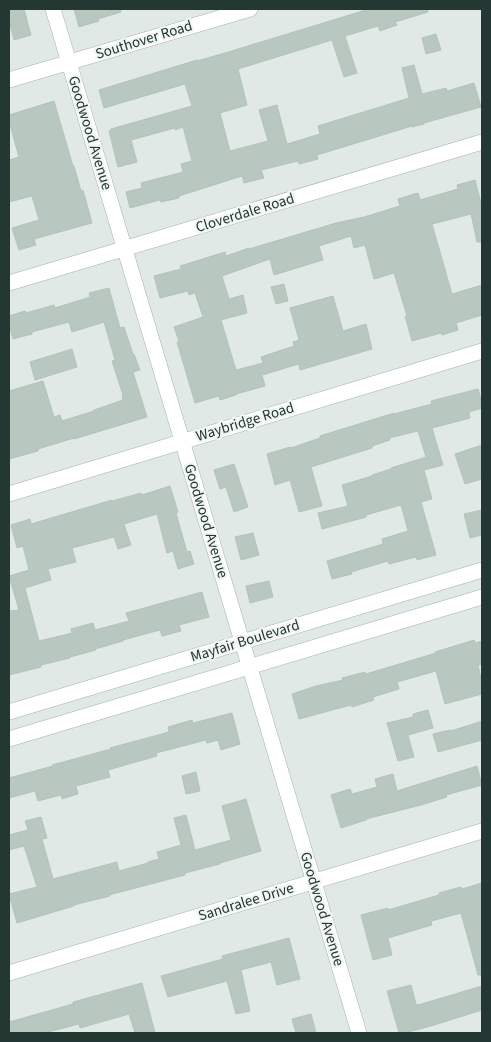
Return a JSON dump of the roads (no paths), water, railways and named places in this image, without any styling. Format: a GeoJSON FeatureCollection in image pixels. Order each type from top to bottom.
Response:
{"type":"FeatureCollection","features":[{"type":"Feature","properties":{"kind":"street","name":"Goodwood Avenue"},"geometry":{"type":"LineString","coordinates":[[53,9],[359,1033]]}},
{"type":"Feature","properties":{"kind":"street","name":"Southover Road"},"geometry":{"type":"LineString","coordinates":[[9,80],[250,9]]}},
{"type":"Feature","properties":{"kind":"street","name":"Cloverdale Road"},"geometry":{"type":"LineString","coordinates":[[9,283],[482,142]]}},
{"type":"Feature","properties":{"kind":"street","name":"Waybridge Road"},"geometry":{"type":"LineString","coordinates":[[9,494],[482,351]]}},
{"type":"Feature","properties":{"kind":"street","name":"Mayfair Boulevard"},"geometry":{"type":"LineString","coordinates":[[9,712],[482,570]]}},
{"type":"Feature","properties":{"kind":"street","name":"Mayfair Boulevard"},"geometry":{"type":"LineString","coordinates":[[9,739],[482,597]]}},
{"type":"Feature","properties":{"kind":"street","name":"Sandralee Drive"},"geometry":{"type":"LineString","coordinates":[[9,973],[482,831]]}}]}
